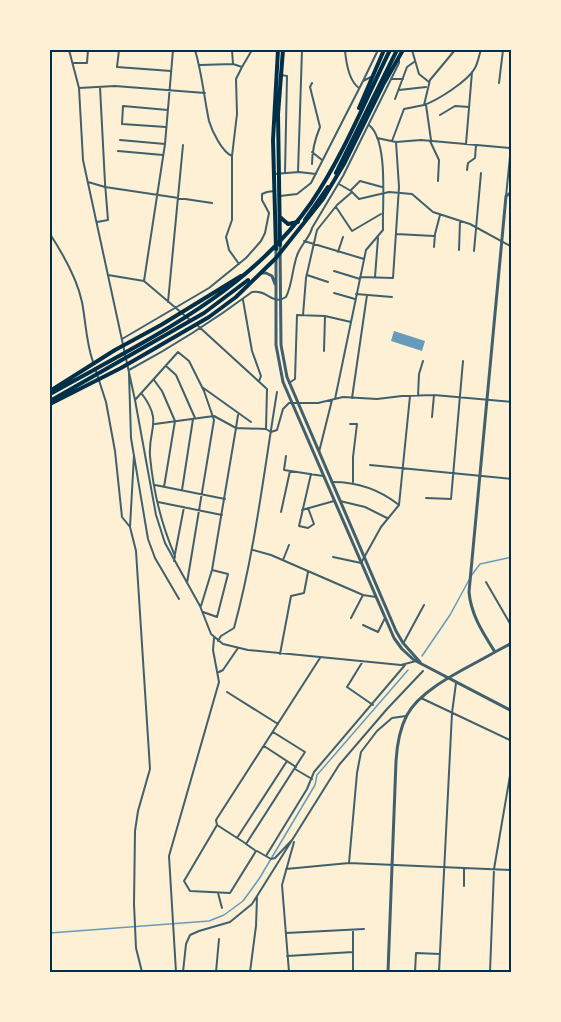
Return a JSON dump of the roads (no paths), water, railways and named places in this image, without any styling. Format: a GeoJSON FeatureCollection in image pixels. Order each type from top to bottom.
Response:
{"type":"FeatureCollection","features":[{"type":"Feature","properties":{"kind":"main road"},"geometry":{"type":"LineString","coordinates":[[278,50],[274,111],[274,191],[278,247]]}},
{"type":"Feature","properties":{"kind":"main road"},"geometry":{"type":"LineString","coordinates":[[278,247],[283,174],[278,132],[283,50]]}},
{"type":"Feature","properties":{"kind":"main road"},"geometry":{"type":"LineString","coordinates":[[50,393],[116,350],[253,270],[278,247],[325,183],[384,50]]}},
{"type":"Feature","properties":{"kind":"main road"},"geometry":{"type":"LineString","coordinates":[[50,393],[202,308],[265,258],[311,202],[334,165],[390,50]]}},
{"type":"Feature","properties":{"kind":"main road"},"geometry":{"type":"LineString","coordinates":[[50,402],[210,309],[239,288],[268,262],[305,220],[332,180],[397,50]]}},
{"type":"Feature","properties":{"kind":"main road"},"geometry":{"type":"LineString","coordinates":[[50,402],[143,355],[209,317],[236,297],[276,258],[323,199],[344,164],[403,50]]}},
{"type":"Feature","properties":{"kind":"main road"},"geometry":{"type":"LineString","coordinates":[[279,216],[288,224],[298,222]]}},
{"type":"Feature","properties":{"kind":"street"},"geometry":{"type":"LineString","coordinates":[[69,50],[79,88],[83,160],[135,400],[156,515],[174,561],[200,606],[214,638],[213,650],[219,672],[219,682],[169,856],[176,972]]}},
{"type":"Feature","properties":{"kind":"street"},"geometry":{"type":"LineString","coordinates":[[72,63],[87,63],[88,50]]}},
{"type":"Feature","properties":{"kind":"street"},"geometry":{"type":"LineString","coordinates":[[119,50],[117,67],[171,71]]}},
{"type":"Feature","properties":{"kind":"street"},"geometry":{"type":"LineString","coordinates":[[144,281],[165,144],[173,50],[153,50]]}},
{"type":"Feature","properties":{"kind":"street"},"geometry":{"type":"LineString","coordinates":[[195,50],[212,128],[225,151],[232,156]]}},
{"type":"Feature","properties":{"kind":"street"},"geometry":{"type":"LineString","coordinates":[[232,50],[233,64]]}},
{"type":"Feature","properties":{"kind":"street"},"geometry":{"type":"LineString","coordinates":[[239,264],[229,250],[226,237],[232,220],[232,156],[237,114],[236,79],[252,50]]}},
{"type":"Feature","properties":{"kind":"street"},"geometry":{"type":"LineString","coordinates":[[298,172],[302,50]]}},
{"type":"Feature","properties":{"kind":"street"},"geometry":{"type":"LineString","coordinates":[[345,50],[355,85],[359,88]]}},
{"type":"Feature","properties":{"kind":"street"},"geometry":{"type":"LineString","coordinates":[[280,196],[291,196],[303,191],[316,174],[378,50]]}},
{"type":"Feature","properties":{"kind":"street"},"geometry":{"type":"LineString","coordinates":[[412,50],[418,74],[429,82]]}},
{"type":"Feature","properties":{"kind":"street"},"geometry":{"type":"LineString","coordinates":[[438,181],[439,160],[431,141],[425,105],[427,87],[455,50]]}},
{"type":"Feature","properties":{"kind":"street"},"geometry":{"type":"LineString","coordinates":[[392,141],[404,109],[425,105],[458,85],[476,66],[480,50]]}},
{"type":"Feature","properties":{"kind":"street"},"geometry":{"type":"LineString","coordinates":[[499,83],[503,50]]}},
{"type":"Feature","properties":{"kind":"street"},"geometry":{"type":"LineString","coordinates":[[129,371],[201,328],[256,291],[264,293],[275,301],[281,301],[286,297],[294,264],[304,241],[311,234],[312,228],[339,184],[399,63],[399,56]]}},
{"type":"Feature","properties":{"kind":"street"},"geometry":{"type":"LineString","coordinates":[[395,99],[407,67],[414,62]]}},
{"type":"Feature","properties":{"kind":"street"},"geometry":{"type":"LineString","coordinates":[[200,65],[233,64],[242,67]]}},
{"type":"Feature","properties":{"kind":"street"},"geometry":{"type":"LineString","coordinates":[[466,144],[472,72]]}},
{"type":"Feature","properties":{"kind":"street"},"geometry":{"type":"LineString","coordinates":[[281,75],[287,76],[283,174]]}},
{"type":"Feature","properties":{"kind":"street"},"geometry":{"type":"LineString","coordinates":[[363,81],[373,76]]}},
{"type":"Feature","properties":{"kind":"street"},"geometry":{"type":"LineString","coordinates":[[391,79],[403,80]]}},
{"type":"Feature","properties":{"kind":"street"},"geometry":{"type":"LineString","coordinates":[[312,83],[310,87],[320,127],[312,152],[312,164]]}},
{"type":"Feature","properties":{"kind":"street"},"geometry":{"type":"LineString","coordinates":[[79,88],[115,86],[206,93]]}},
{"type":"Feature","properties":{"kind":"street"},"geometry":{"type":"LineString","coordinates":[[97,222],[108,220],[100,87]]}},
{"type":"Feature","properties":{"kind":"street"},"geometry":{"type":"LineString","coordinates":[[399,90],[427,87]]}},
{"type":"Feature","properties":{"kind":"street"},"geometry":{"type":"LineString","coordinates":[[166,127],[122,124],[123,106],[168,110]]}},
{"type":"Feature","properties":{"kind":"street"},"geometry":{"type":"LineString","coordinates":[[440,115],[455,106],[469,107]]}},
{"type":"Feature","properties":{"kind":"street"},"geometry":{"type":"LineString","coordinates":[[319,453],[364,259],[368,247],[383,230],[383,156],[377,138],[369,125]]}},
{"type":"Feature","properties":{"kind":"street"},"geometry":{"type":"LineString","coordinates":[[278,132],[286,132]]}},
{"type":"Feature","properties":{"kind":"street"},"geometry":{"type":"LineString","coordinates":[[495,652],[474,617],[469,597],[512,137]]}},
{"type":"Feature","properties":{"kind":"street"},"geometry":{"type":"LineString","coordinates":[[377,138],[396,142],[431,141],[510,148]]}},
{"type":"Feature","properties":{"kind":"street"},"geometry":{"type":"LineString","coordinates":[[120,140],[165,144]]}},
{"type":"Feature","properties":{"kind":"street"},"geometry":{"type":"LineString","coordinates":[[334,271],[360,278],[393,278],[399,193],[396,142]]}},
{"type":"Feature","properties":{"kind":"street"},"geometry":{"type":"LineString","coordinates":[[467,170],[468,163],[475,158],[476,145]]}},
{"type":"Feature","properties":{"kind":"street"},"geometry":{"type":"LineString","coordinates":[[168,302],[183,146]]}},
{"type":"Feature","properties":{"kind":"street"},"geometry":{"type":"LineString","coordinates":[[118,151],[163,155]]}},
{"type":"Feature","properties":{"kind":"street"},"geometry":{"type":"LineString","coordinates":[[312,152],[323,160]]}},
{"type":"Feature","properties":{"kind":"street"},"geometry":{"type":"LineString","coordinates":[[274,174],[298,172],[316,174]]}},
{"type":"Feature","properties":{"kind":"street"},"geometry":{"type":"LineString","coordinates":[[474,251],[481,173]]}},
{"type":"Feature","properties":{"kind":"street"},"geometry":{"type":"LineString","coordinates":[[303,315],[307,275],[317,230],[360,181],[382,187]]}},
{"type":"Feature","properties":{"kind":"street"},"geometry":{"type":"LineString","coordinates":[[88,182],[105,187],[212,203]]}},
{"type":"Feature","properties":{"kind":"street"},"geometry":{"type":"LineString","coordinates":[[339,184],[351,191],[359,200],[382,193],[412,194],[430,211],[476,227],[512,247]]}},
{"type":"Feature","properties":{"kind":"street"},"geometry":{"type":"LineString","coordinates":[[122,339],[209,288],[239,264],[264,238],[269,213],[262,196],[264,192],[274,191]]}},
{"type":"Feature","properties":{"kind":"street"},"geometry":{"type":"LineString","coordinates":[[506,196],[512,192]]}},
{"type":"Feature","properties":{"kind":"street"},"geometry":{"type":"LineString","coordinates":[[323,199],[330,198]]}},
{"type":"Feature","properties":{"kind":"street"},"geometry":{"type":"LineString","coordinates":[[330,198],[352,231],[382,213]]}},
{"type":"Feature","properties":{"kind":"street"},"geometry":{"type":"LineString","coordinates":[[434,247],[440,214]]}},
{"type":"Feature","properties":{"kind":"street"},"geometry":{"type":"LineString","coordinates":[[459,250],[460,220]]}},
{"type":"Feature","properties":{"kind":"street"},"geometry":{"type":"LineString","coordinates":[[50,234],[62,254],[82,300],[88,347],[106,402],[115,451],[122,518],[130,526]]}},
{"type":"Feature","properties":{"kind":"street"},"geometry":{"type":"LineString","coordinates":[[396,234],[435,236]]}},
{"type":"Feature","properties":{"kind":"street"},"geometry":{"type":"LineString","coordinates":[[375,277],[379,235]]}},
{"type":"Feature","properties":{"kind":"street"},"geometry":{"type":"LineString","coordinates":[[338,252],[343,237]]}},
{"type":"Feature","properties":{"kind":"street"},"geometry":{"type":"LineString","coordinates":[[304,241],[364,259]]}},
{"type":"Feature","properties":{"kind":"street"},"geometry":{"type":"LineString","coordinates":[[278,247],[283,359],[289,383],[403,643],[423,665]]}},
{"type":"Feature","properties":{"kind":"street"},"geometry":{"type":"LineString","coordinates":[[278,247],[275,301],[278,360],[291,403],[394,638],[411,658],[512,711]]}},
{"type":"Feature","properties":{"kind":"street"},"geometry":{"type":"LineString","coordinates":[[259,274],[266,273],[272,276],[276,285]]}},
{"type":"Feature","properties":{"kind":"street"},"geometry":{"type":"LineString","coordinates":[[108,275],[144,281],[175,309],[201,328],[259,381],[268,391],[266,429]]}},
{"type":"Feature","properties":{"kind":"street"},"geometry":{"type":"LineString","coordinates":[[307,275],[328,282]]}},
{"type":"Feature","properties":{"kind":"street"},"geometry":{"type":"LineString","coordinates":[[334,292],[355,299]]}},
{"type":"Feature","properties":{"kind":"street"},"geometry":{"type":"LineString","coordinates":[[356,294],[393,297]]}},
{"type":"Feature","properties":{"kind":"street"},"geometry":{"type":"LineString","coordinates":[[352,398],[367,295]]}},
{"type":"Feature","properties":{"kind":"street"},"geometry":{"type":"LineString","coordinates":[[243,300],[252,351],[261,376],[259,381]]}},
{"type":"Feature","properties":{"kind":"street"},"geometry":{"type":"LineString","coordinates":[[289,383],[294,379],[297,315],[325,316],[351,322]]}},
{"type":"Feature","properties":{"kind":"street"},"geometry":{"type":"LineString","coordinates":[[324,351],[325,316]]}},
{"type":"Feature","properties":{"kind":"street"},"geometry":{"type":"LineString","coordinates":[[135,400],[178,352],[189,361],[214,416],[187,583]]}},
{"type":"Feature","properties":{"kind":"street"},"geometry":{"type":"LineString","coordinates":[[418,396],[419,374],[423,361]]}},
{"type":"Feature","properties":{"kind":"street"},"geometry":{"type":"LineString","coordinates":[[426,498],[451,499],[463,361]]}},
{"type":"Feature","properties":{"kind":"street"},"geometry":{"type":"LineString","coordinates":[[166,366],[176,375],[194,419],[182,490]]}},
{"type":"Feature","properties":{"kind":"street"},"geometry":{"type":"LineString","coordinates":[[129,371],[131,438],[151,549],[179,599]]}},
{"type":"Feature","properties":{"kind":"street"},"geometry":{"type":"LineString","coordinates":[[154,380],[162,391],[175,421],[164,487]]}},
{"type":"Feature","properties":{"kind":"street"},"geometry":{"type":"LineString","coordinates":[[202,387],[251,422]]}},
{"type":"Feature","properties":{"kind":"street"},"geometry":{"type":"LineString","coordinates":[[218,641],[221,636],[234,628],[253,550],[277,392]]}},
{"type":"Feature","properties":{"kind":"street"},"geometry":{"type":"LineString","coordinates":[[142,394],[152,409],[155,424],[150,454],[163,527],[175,556]]}},
{"type":"Feature","properties":{"kind":"street"},"geometry":{"type":"LineString","coordinates":[[155,424],[214,416],[236,428],[266,429],[271,432],[277,430],[284,407],[297,402],[318,403],[333,399],[434,395],[512,402]]}},
{"type":"Feature","properties":{"kind":"street"},"geometry":{"type":"LineString","coordinates":[[432,417],[434,395]]}},
{"type":"Feature","properties":{"kind":"street"},"geometry":{"type":"LineString","coordinates":[[361,563],[399,505],[410,396]]}},
{"type":"Feature","properties":{"kind":"street"},"geometry":{"type":"LineString","coordinates":[[200,606],[212,570],[239,413]]}},
{"type":"Feature","properties":{"kind":"street"},"geometry":{"type":"LineString","coordinates":[[350,424],[357,424],[353,483]]}},
{"type":"Feature","properties":{"kind":"street"},"geometry":{"type":"LineString","coordinates":[[134,455],[130,526],[136,551],[150,769],[136,821],[134,913],[137,956],[142,972]]}},
{"type":"Feature","properties":{"kind":"street"},"geometry":{"type":"LineString","coordinates":[[286,456],[284,470],[323,476]]}},
{"type":"Feature","properties":{"kind":"street"},"geometry":{"type":"LineString","coordinates":[[370,465],[512,479]]}},
{"type":"Feature","properties":{"kind":"street"},"geometry":{"type":"LineString","coordinates":[[281,512],[290,471]]}},
{"type":"Feature","properties":{"kind":"street"},"geometry":{"type":"LineString","coordinates":[[308,508],[314,524],[308,528],[299,526],[311,474]]}},
{"type":"Feature","properties":{"kind":"street"},"geometry":{"type":"LineString","coordinates":[[331,482],[353,483],[380,493],[399,505]]}},
{"type":"Feature","properties":{"kind":"street"},"geometry":{"type":"LineString","coordinates":[[155,485],[225,499]]}},
{"type":"Feature","properties":{"kind":"street"},"geometry":{"type":"LineString","coordinates":[[302,510],[334,501]]}},
{"type":"Feature","properties":{"kind":"street"},"geometry":{"type":"LineString","coordinates":[[340,501],[365,507],[388,519]]}},
{"type":"Feature","properties":{"kind":"street"},"geometry":{"type":"LineString","coordinates":[[158,502],[222,515]]}},
{"type":"Feature","properties":{"kind":"street"},"geometry":{"type":"LineString","coordinates":[[174,561],[184,507]]}},
{"type":"Feature","properties":{"kind":"street"},"geometry":{"type":"LineString","coordinates":[[283,560],[289,545]]}},
{"type":"Feature","properties":{"kind":"street"},"geometry":{"type":"LineString","coordinates":[[253,550],[283,560],[363,595],[376,597]]}},
{"type":"Feature","properties":{"kind":"street"},"geometry":{"type":"LineString","coordinates":[[333,557],[361,563]]}},
{"type":"Feature","properties":{"kind":"street"},"geometry":{"type":"LineString","coordinates":[[203,612],[217,616],[228,574],[212,570]]}},
{"type":"Feature","properties":{"kind":"street"},"geometry":{"type":"LineString","coordinates":[[280,654],[291,596],[304,593],[308,572]]}},
{"type":"Feature","properties":{"kind":"street"},"geometry":{"type":"LineString","coordinates":[[486,582],[512,627]]}},
{"type":"Feature","properties":{"kind":"street"},"geometry":{"type":"LineString","coordinates":[[351,618],[363,595]]}},
{"type":"Feature","properties":{"kind":"street"},"geometry":{"type":"LineString","coordinates":[[403,643],[424,604]]}},
{"type":"Feature","properties":{"kind":"street"},"geometry":{"type":"LineString","coordinates":[[363,625],[378,632],[385,618]]}},
{"type":"Feature","properties":{"kind":"street"},"geometry":{"type":"LineString","coordinates":[[214,638],[238,648],[280,654],[405,665],[416,661]]}},
{"type":"Feature","properties":{"kind":"street"},"geometry":{"type":"LineString","coordinates":[[388,972],[397,747],[401,729],[406,716],[421,698],[512,643]]}},
{"type":"Feature","properties":{"kind":"street"},"geometry":{"type":"LineString","coordinates":[[219,672],[223,670],[238,648]]}},
{"type":"Feature","properties":{"kind":"street"},"geometry":{"type":"LineString","coordinates":[[256,851],[230,893],[190,891],[184,881],[217,825],[216,820],[320,658]]}},
{"type":"Feature","properties":{"kind":"street"},"geometry":{"type":"LineString","coordinates":[[363,661],[346,687],[373,705]]}},
{"type":"Feature","properties":{"kind":"street"},"geometry":{"type":"LineString","coordinates":[[266,856],[317,768],[405,665]]}},
{"type":"Feature","properties":{"kind":"street"},"geometry":{"type":"LineString","coordinates":[[183,972],[186,944],[190,936],[230,922],[252,904],[339,765],[423,671]]}},
{"type":"Feature","properties":{"kind":"street"},"geometry":{"type":"LineString","coordinates":[[439,972],[452,712],[456,683]]}},
{"type":"Feature","properties":{"kind":"street"},"geometry":{"type":"LineString","coordinates":[[227,692],[278,724]]}},
{"type":"Feature","properties":{"kind":"street"},"geometry":{"type":"LineString","coordinates":[[421,698],[512,741]]}},
{"type":"Feature","properties":{"kind":"street"},"geometry":{"type":"LineString","coordinates":[[349,863],[357,772],[361,752],[377,731],[392,718],[398,715],[406,716]]}},
{"type":"Feature","properties":{"kind":"street"},"geometry":{"type":"LineString","coordinates":[[246,844],[305,752],[273,732]]}},
{"type":"Feature","properties":{"kind":"street"},"geometry":{"type":"LineString","coordinates":[[264,746],[312,779]]}},
{"type":"Feature","properties":{"kind":"street"},"geometry":{"type":"LineString","coordinates":[[237,838],[286,761]]}},
{"type":"Feature","properties":{"kind":"street"},"geometry":{"type":"LineString","coordinates":[[490,972],[494,869],[512,764]]}},
{"type":"Feature","properties":{"kind":"street"},"geometry":{"type":"LineString","coordinates":[[217,825],[271,859],[275,858],[288,842],[294,839]]}},
{"type":"Feature","properties":{"kind":"street"},"geometry":{"type":"LineString","coordinates":[[289,972],[282,885],[294,839]]}},
{"type":"Feature","properties":{"kind":"street"},"geometry":{"type":"LineString","coordinates":[[285,869],[349,863],[512,870]]}},
{"type":"Feature","properties":{"kind":"street"},"geometry":{"type":"LineString","coordinates":[[464,868],[464,886]]}},
{"type":"Feature","properties":{"kind":"street"},"geometry":{"type":"LineString","coordinates":[[218,893],[222,908]]}},
{"type":"Feature","properties":{"kind":"street"},"geometry":{"type":"LineString","coordinates":[[250,972],[257,897]]}},
{"type":"Feature","properties":{"kind":"street"},"geometry":{"type":"LineString","coordinates":[[285,933],[364,929]]}},
{"type":"Feature","properties":{"kind":"street"},"geometry":{"type":"LineString","coordinates":[[353,930],[353,972]]}},
{"type":"Feature","properties":{"kind":"street"},"geometry":{"type":"LineString","coordinates":[[216,972],[219,939]]}},
{"type":"Feature","properties":{"kind":"street"},"geometry":{"type":"LineString","coordinates":[[287,956],[353,952]]}},
{"type":"Feature","properties":{"kind":"street"},"geometry":{"type":"LineString","coordinates":[[434,972],[415,972],[416,953],[440,954]]}},
{"type":"Feature","properties":{"kind":"water"},"geometry":{"type":"Polygon","coordinates":[[[394,331],[425,341],[422,351],[391,341],[394,331]]]}},
{"type":"Feature","properties":{"kind":"waterway"},"geometry":{"type":"LineString","coordinates":[[471,576],[480,564],[512,557]]}},
{"type":"Feature","properties":{"kind":"waterway"},"geometry":{"type":"LineString","coordinates":[[422,656],[450,615],[469,580]]}},
{"type":"Feature","properties":{"kind":"waterway"},"geometry":{"type":"LineString","coordinates":[[50,933],[209,921],[224,915],[243,901],[259,879],[315,785],[317,775],[408,670]]}}]}
